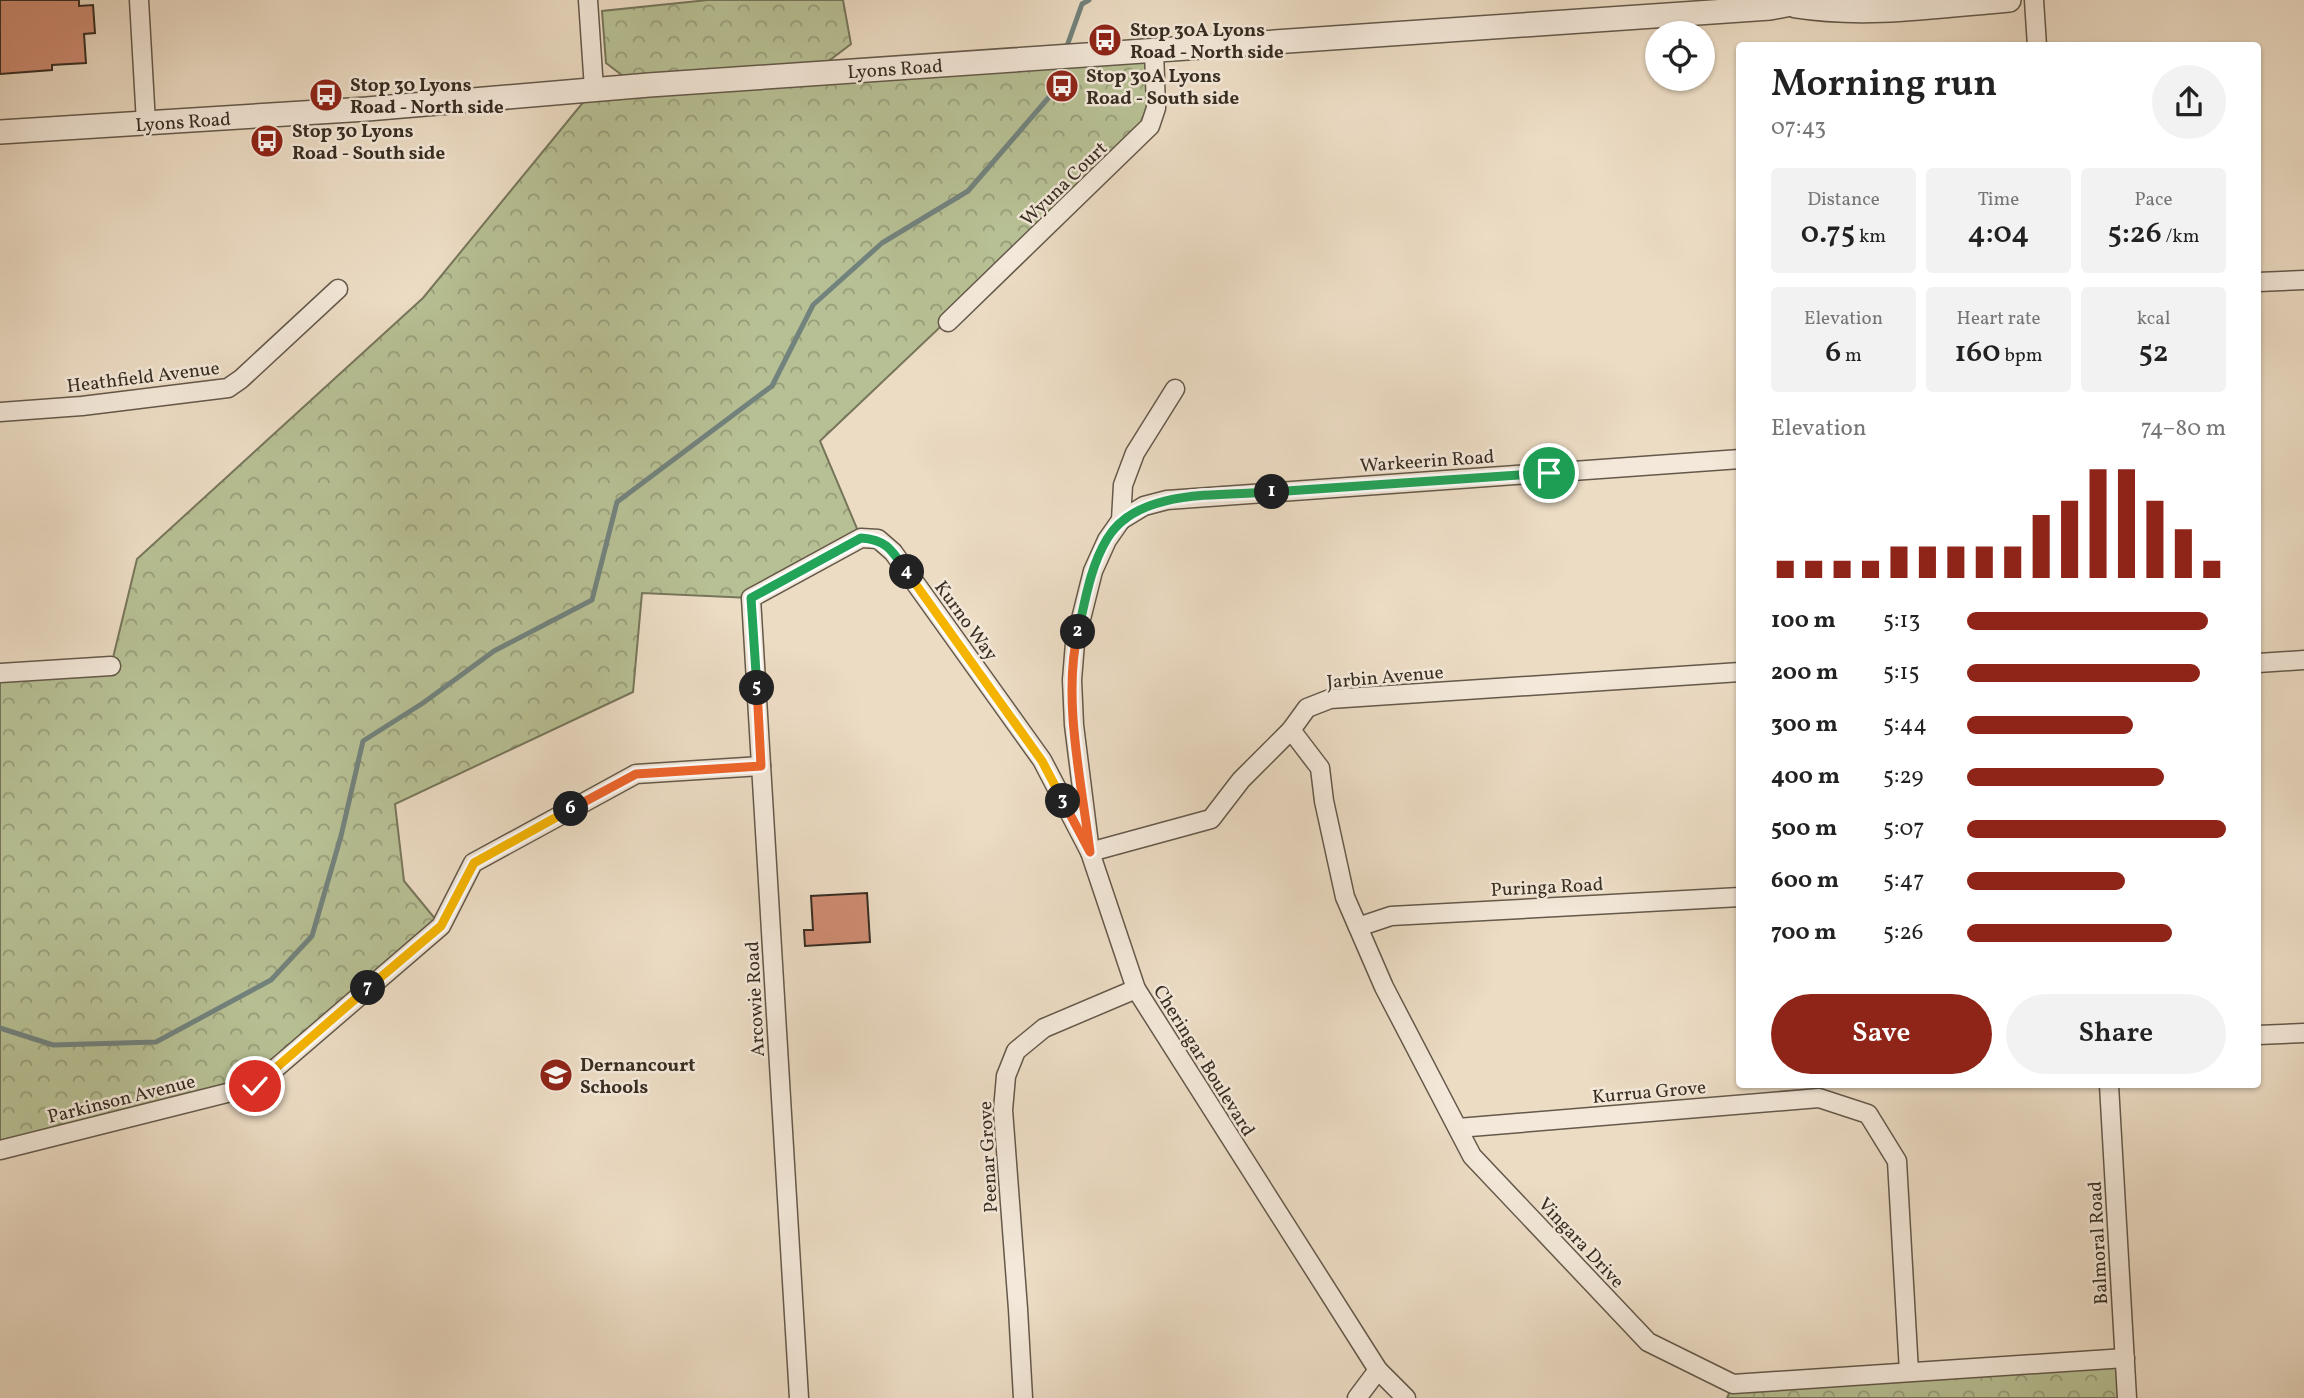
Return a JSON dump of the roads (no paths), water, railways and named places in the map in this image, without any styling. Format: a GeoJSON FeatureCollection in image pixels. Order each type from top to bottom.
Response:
{"type":"FeatureCollection","features":[{"type":"Feature","properties":{"kind":"street"},"geometry":{"type":"LineString","coordinates":[[139,0],[146,123]]}},
{"type":"Feature","properties":{"kind":"street"},"geometry":{"type":"LineString","coordinates":[[588,0],[594,89]]}},
{"type":"Feature","properties":{"kind":"street","name":"Lyons Road"},"geometry":{"type":"LineString","coordinates":[[0,132],[367,109],[594,89],[1800,2],[1819,9],[1877,11],[2009,0]]}},
{"type":"Feature","properties":{"kind":"street"},"geometry":{"type":"LineString","coordinates":[[2034,0],[2037,42]]}},
{"type":"Feature","properties":{"kind":"street","name":"Wyuna Court"},"geometry":{"type":"LineString","coordinates":[[948,322],[1150,126],[1156,108],[1154,50]]}},
{"type":"Feature","properties":{"kind":"street"},"geometry":{"type":"LineString","coordinates":[[2261,282],[2304,280]]}},
{"type":"Feature","properties":{"kind":"street","name":"Heathfield Avenue"},"geometry":{"type":"LineString","coordinates":[[0,412],[82,406],[228,388],[338,289]]}},
{"type":"Feature","properties":{"kind":"street","name":"Cheringar Boulevard"},"geometry":{"type":"LineString","coordinates":[[1175,389],[1135,453],[1123,485],[1121,520],[1107,540],[1093,571],[1075,643],[1072,680],[1074,725],[1090,852],[1136,989],[1378,1370],[1406,1398]]}},
{"type":"Feature","properties":{"kind":"street","name":"Warkeerin Road"},"geometry":{"type":"LineString","coordinates":[[1121,520],[1144,506],[1167,500],[1736,459]]}},
{"type":"Feature","properties":{"kind":"street","name":"Kurno Way"},"geometry":{"type":"LineString","coordinates":[[751,598],[861,538],[878,539],[893,552],[1042,761],[1090,852]]}},
{"type":"Feature","properties":{"kind":"street","name":"Arcowie Road"},"geometry":{"type":"LineString","coordinates":[[751,598],[799,1398]]}},
{"type":"Feature","properties":{"kind":"street"},"geometry":{"type":"LineString","coordinates":[[2261,663],[2304,660]]}},
{"type":"Feature","properties":{"kind":"street"},"geometry":{"type":"LineString","coordinates":[[0,673],[111,666]]}},
{"type":"Feature","properties":{"kind":"street","name":"Jarbin Avenue"},"geometry":{"type":"LineString","coordinates":[[1090,852],[1211,819],[1241,780],[1291,730],[1307,708],[1330,699],[1736,671]]}},
{"type":"Feature","properties":{"kind":"street","name":"Vingara Drive"},"geometry":{"type":"LineString","coordinates":[[1291,730],[1320,768],[1324,802],[1345,897],[1384,988],[1472,1156],[1647,1342],[1730,1391],[1909,1372],[2125,1358]]}},
{"type":"Feature","properties":{"kind":"street","name":"Parkinson Avenue"},"geometry":{"type":"LineString","coordinates":[[0,1150],[255,1086],[441,926],[474,863],[636,774],[761,766]]}},
{"type":"Feature","properties":{"kind":"street","name":"Puringa Road"},"geometry":{"type":"LineString","coordinates":[[1358,927],[1391,916],[1736,897]]}},
{"type":"Feature","properties":{"kind":"street","name":"Peenar Grove"},"geometry":{"type":"LineString","coordinates":[[1023,1398],[1003,1110],[1006,1076],[1016,1051],[1044,1028],[1136,989]]}},
{"type":"Feature","properties":{"kind":"street"},"geometry":{"type":"LineString","coordinates":[[2261,1035],[2304,1033]]}},
{"type":"Feature","properties":{"kind":"street","name":"Balmoral Road"},"geometry":{"type":"LineString","coordinates":[[2109,1088],[2127,1398]]}},
{"type":"Feature","properties":{"kind":"street","name":"Kurrua Grove"},"geometry":{"type":"LineString","coordinates":[[1458,1128],[1819,1098],[1868,1114],[1896,1161],[1909,1372]]}},
{"type":"Feature","properties":{"kind":"street"},"geometry":{"type":"LineString","coordinates":[[1357,1398],[1378,1370]]}},
{"type":"Feature","properties":{"kind":"waterway"},"geometry":{"type":"LineString","coordinates":[[1067,46],[1082,4],[1089,0]]}},
{"type":"Feature","properties":{"kind":"waterway"},"geometry":{"type":"LineString","coordinates":[[0,1028],[53,1045],[156,1042],[271,980],[312,936],[341,836],[363,741],[423,703],[494,651],[592,600],[617,502],[772,386],[813,305],[882,243],[968,191],[1050,96],[1060,67]]}},
{"type":"Feature","properties":{"kind":"place","name":"Stop 30A Lyons Road - North side"},"geometry":{"type":"Point","coordinates":[1105,40]}},
{"type":"Feature","properties":{"kind":"place","name":"Stop 30A Lyons Road - South side"},"geometry":{"type":"Point","coordinates":[1062,86]}},
{"type":"Feature","properties":{"kind":"place","name":"Stop 30 Lyons Road - North side"},"geometry":{"type":"Point","coordinates":[326,95]}},
{"type":"Feature","properties":{"kind":"place","name":"Stop 30 Lyons Road - South side"},"geometry":{"type":"Point","coordinates":[267,141]}},
{"type":"Feature","properties":{"kind":"place","name":"Dernancourt Schools"},"geometry":{"type":"Point","coordinates":[556,1075]}}]}
